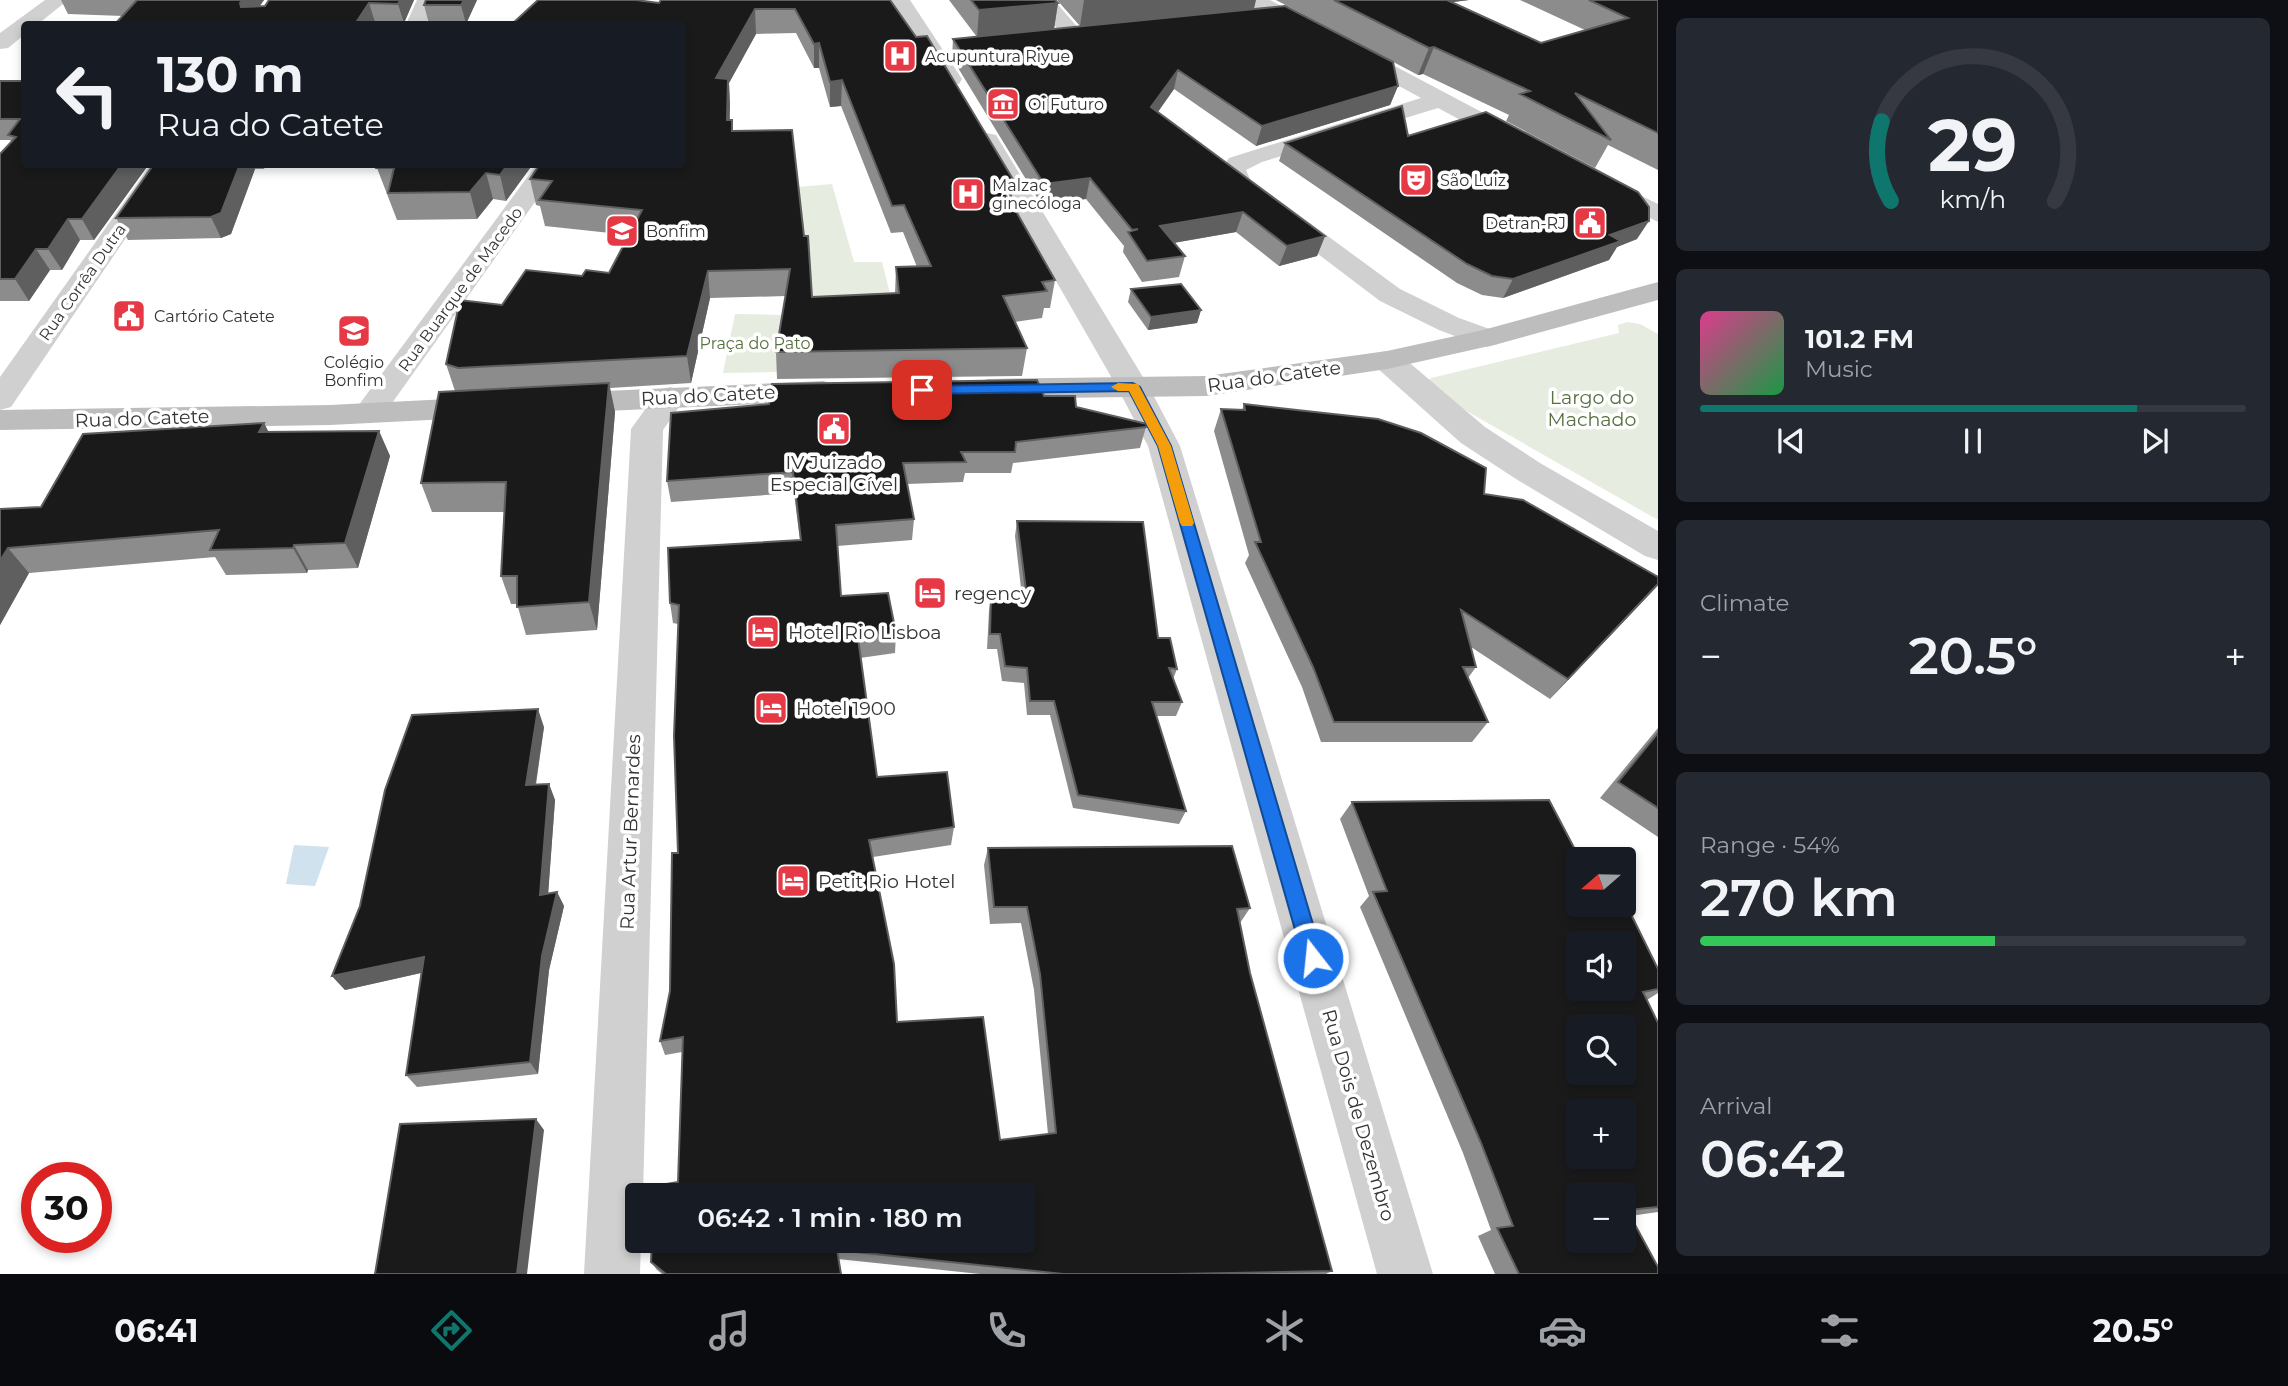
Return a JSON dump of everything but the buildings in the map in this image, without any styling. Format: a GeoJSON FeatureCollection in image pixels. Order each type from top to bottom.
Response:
{"type":"FeatureCollection","features":[{"type":"Feature","properties":{"kind":"main road","name":"Rua do Catete"},"geometry":{"type":"LineString","coordinates":[[955,390],[1206,386],[1387,359],[1486,338],[1658,291]]}},
{"type":"Feature","properties":{"kind":"main road","name":"Rua do Catete"},"geometry":{"type":"LineString","coordinates":[[0,420],[369,413],[845,391]]}},
{"type":"Feature","properties":{"kind":"street"},"geometry":{"type":"LineString","coordinates":[[30,21],[58,0]]}},
{"type":"Feature","properties":{"kind":"street"},"geometry":{"type":"LineString","coordinates":[[417,21],[427,0]]}},
{"type":"Feature","properties":{"kind":"street"},"geometry":{"type":"LineString","coordinates":[[900,0],[942,49],[964,101]]}},
{"type":"Feature","properties":{"kind":"street"},"geometry":{"type":"LineString","coordinates":[[1043,0],[1074,36]]}},
{"type":"Feature","properties":{"kind":"street"},"geometry":{"type":"LineString","coordinates":[[1255,0],[1536,150]]}},
{"type":"Feature","properties":{"kind":"street"},"geometry":{"type":"LineString","coordinates":[[1245,20],[1285,15]]}},
{"type":"Feature","properties":{"kind":"street"},"geometry":{"type":"LineString","coordinates":[[0,43],[21,27]]}},
{"type":"Feature","properties":{"kind":"street"},"geometry":{"type":"LineString","coordinates":[[1046,39],[1100,34]]}},
{"type":"Feature","properties":{"kind":"street"},"geometry":{"type":"LineString","coordinates":[[1439,100],[1238,163],[1233,170],[1240,183],[1390,295],[1449,324],[1486,338]]}},
{"type":"Feature","properties":{"kind":"street","name":"Rua Dois de Dezembro"},"geometry":{"type":"LineString","coordinates":[[977,123],[1133,387],[1164,446],[1405,1274]]}},
{"type":"Feature","properties":{"kind":"street","name":"Rua Corrêa Dutra"},"geometry":{"type":"LineString","coordinates":[[0,400],[161,168]]}},
{"type":"Feature","properties":{"kind":"street","name":"Rua Buarque de Macedo"},"geometry":{"type":"LineString","coordinates":[[369,413],[547,168]]}},
{"type":"Feature","properties":{"kind":"street"},"geometry":{"type":"LineString","coordinates":[[1585,176],[1658,214]]}},
{"type":"Feature","properties":{"kind":"street"},"geometry":{"type":"LineString","coordinates":[[1387,359],[1473,435],[1528,471],[1658,547]]}},
{"type":"Feature","properties":{"kind":"street","name":"Rua Artur Bernardes"},"geometry":{"type":"LineString","coordinates":[[612,1274],[647,429],[670,397]]}},
{"type":"Feature","properties":{"kind":"green space"},"geometry":{"type":"Polygon","coordinates":[[[832,184],[854,262],[882,262],[897,321],[812,306],[798,187],[832,184]]]}},
{"type":"Feature","properties":{"kind":"green space","name":"Praça do Pato"},"geometry":{"type":"Polygon","coordinates":[[[735,314],[783,315],[778,372],[723,373],[735,314]]]}},
{"type":"Feature","properties":{"kind":"green space","name":"Largo do Machado"},"geometry":{"type":"Polygon","coordinates":[[[1627,322],[1640,324],[1658,334],[1658,520],[1435,393],[1426,384],[1431,378],[1619,333],[1618,325],[1627,322]]]}},
{"type":"Feature","properties":{"kind":"water"},"geometry":{"type":"Polygon","coordinates":[[[294,845],[329,847],[315,886],[286,884],[294,845]]]}},
{"type":"Feature","properties":{"kind":"slow traffic"},"geometry":{"type":"LineString","coordinates":[[1118,387],[1133,387],[1164,446],[1187,523]]}},
{"type":"Feature","properties":{"kind":"place","name":"Acupuntura Riyue"},"geometry":{"type":"Point","coordinates":[900,56]}},
{"type":"Feature","properties":{"kind":"place","name":"Oi Futuro"},"geometry":{"type":"Point","coordinates":[1003,104]}},
{"type":"Feature","properties":{"kind":"place","name":"São Luiz"},"geometry":{"type":"Point","coordinates":[1416,180]}},
{"type":"Feature","properties":{"kind":"place","name":"Malzac ginecóloga"},"geometry":{"type":"Point","coordinates":[968,194]}},
{"type":"Feature","properties":{"kind":"place","name":"Detran-RJ"},"geometry":{"type":"Point","coordinates":[1590,223]}},
{"type":"Feature","properties":{"kind":"place","name":"Bonfim"},"geometry":{"type":"Point","coordinates":[622,231]}},
{"type":"Feature","properties":{"kind":"place","name":"Cartório Catete"},"geometry":{"type":"Point","coordinates":[129,316]}},
{"type":"Feature","properties":{"kind":"place","name":"Colégio Bonfim"},"geometry":{"type":"Point","coordinates":[354,331]}},
{"type":"Feature","properties":{"kind":"place","name":"IV Juizado Especial Cível"},"geometry":{"type":"Point","coordinates":[834,429]}},
{"type":"Feature","properties":{"kind":"place","name":"regency"},"geometry":{"type":"Point","coordinates":[930,593]}},
{"type":"Feature","properties":{"kind":"place","name":"Hotel Rio Lisboa"},"geometry":{"type":"Point","coordinates":[763,632]}},
{"type":"Feature","properties":{"kind":"place","name":"Hotel 1900"},"geometry":{"type":"Point","coordinates":[771,708]}},
{"type":"Feature","properties":{"kind":"place","name":"Petit Rio Hotel"},"geometry":{"type":"Point","coordinates":[793,881]}},
{"type":"Feature","properties":{"kind":"route"},"geometry":{"type":"LineString","coordinates":[[922,390],[1133,387],[1164,446],[1313,958]]}}]}
